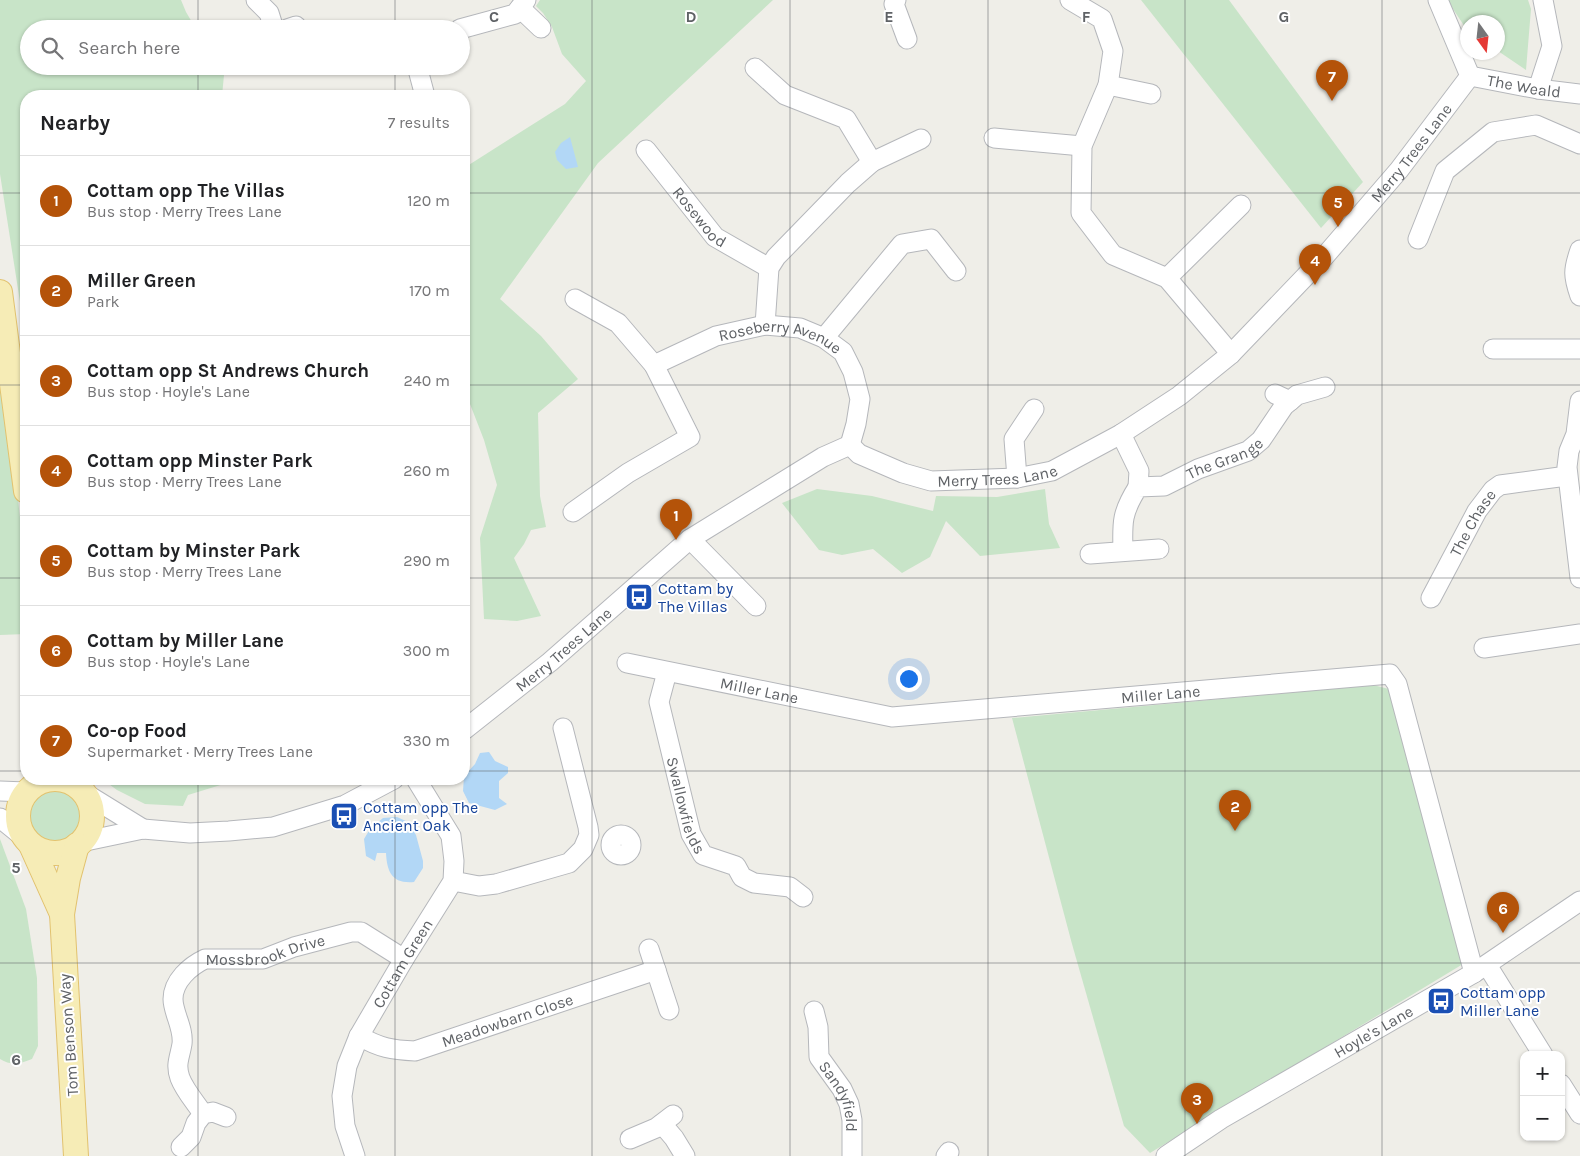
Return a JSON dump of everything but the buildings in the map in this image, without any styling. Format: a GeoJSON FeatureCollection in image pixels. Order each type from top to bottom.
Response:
{"type":"FeatureCollection","features":[{"type":"Feature","properties":{"kind":"main road"},"geometry":{"type":"LineString","coordinates":[[0,292],[20,444]]}},
{"type":"Feature","properties":{"kind":"main road"},"geometry":{"type":"LineString","coordinates":[[30,786],[20,803],[18,816],[20,828],[29,842],[42,850],[54,853],[66,851],[79,843],[88,833],[91,817],[89,801],[80,787]]}},
{"type":"Feature","properties":{"kind":"main road","name":"Tom Benson Way"},"geometry":{"type":"LineString","coordinates":[[29,842],[62,914]]}},
{"type":"Feature","properties":{"kind":"main road","name":"Tom Benson Way"},"geometry":{"type":"LineString","coordinates":[[76,1156],[62,914],[68,878],[79,843]]}},
{"type":"Feature","properties":{"kind":"street"},"geometry":{"type":"LineString","coordinates":[[256,0],[269,13],[271,20]]}},
{"type":"Feature","properties":{"kind":"street"},"geometry":{"type":"LineString","coordinates":[[896,0],[894,4],[907,39]]}},
{"type":"Feature","properties":{"kind":"street"},"geometry":{"type":"LineString","coordinates":[[1070,0],[1102,19],[1113,51],[1108,85],[1082,146],[1081,213],[1112,255],[1167,278],[1231,354]]}},
{"type":"Feature","properties":{"kind":"street"},"geometry":{"type":"LineString","coordinates":[[1438,0],[1470,76]]}},
{"type":"Feature","properties":{"kind":"street"},"geometry":{"type":"LineString","coordinates":[[1538,89],[1552,46],[1543,0]]}},
{"type":"Feature","properties":{"kind":"street"},"geometry":{"type":"LineString","coordinates":[[470,26],[515,14],[523,4],[541,28]]}},
{"type":"Feature","properties":{"kind":"street"},"geometry":{"type":"LineString","coordinates":[[755,68],[786,95],[846,119],[872,162]]}},
{"type":"Feature","properties":{"kind":"street"},"geometry":{"type":"LineString","coordinates":[[419,75],[423,90]]}},
{"type":"Feature","properties":{"kind":"street","name":"The Weald"},"geometry":{"type":"LineString","coordinates":[[1470,76],[1538,89],[1580,94]]}},
{"type":"Feature","properties":{"kind":"street","name":"Merry Trees Lane"},"geometry":{"type":"LineString","coordinates":[[470,725],[550,662],[690,539],[823,457],[850,445],[859,454],[904,473],[931,481],[1017,478],[1052,471],[1121,434],[1179,396],[1231,354],[1324,257],[1399,170],[1470,76]]}},
{"type":"Feature","properties":{"kind":"street"},"geometry":{"type":"LineString","coordinates":[[1108,85],[1151,94]]}},
{"type":"Feature","properties":{"kind":"street"},"geometry":{"type":"LineString","coordinates":[[1418,239],[1446,170],[1493,132],[1536,125],[1580,144]]}},
{"type":"Feature","properties":{"kind":"street"},"geometry":{"type":"LineString","coordinates":[[994,138],[1082,146]]}},
{"type":"Feature","properties":{"kind":"street"},"geometry":{"type":"LineString","coordinates":[[766,325],[769,268],[776,258],[848,183],[872,162],[921,140]]}},
{"type":"Feature","properties":{"kind":"street","name":"Rosewood"},"geometry":{"type":"LineString","coordinates":[[646,150],[715,237],[769,268]]}},
{"type":"Feature","properties":{"kind":"street"},"geometry":{"type":"LineString","coordinates":[[1167,278],[1241,205]]}},
{"type":"Feature","properties":{"kind":"street"},"geometry":{"type":"LineString","coordinates":[[824,338],[902,244],[931,239],[956,271]]}},
{"type":"Feature","properties":{"kind":"street"},"geometry":{"type":"LineString","coordinates":[[1580,250],[1574,268],[1574,280],[1580,296]]}},
{"type":"Feature","properties":{"kind":"street"},"geometry":{"type":"LineString","coordinates":[[573,512],[628,473],[690,437],[654,366],[618,323],[575,298]]}},
{"type":"Feature","properties":{"kind":"street","name":"Roseberry Avenue"},"geometry":{"type":"LineString","coordinates":[[654,366],[716,336],[766,325],[800,328],[824,338],[843,352],[853,372],[860,399],[850,445]]}},
{"type":"Feature","properties":{"kind":"street"},"geometry":{"type":"LineString","coordinates":[[1493,348],[1580,349]]}},
{"type":"Feature","properties":{"kind":"street","name":"The Grange"},"geometry":{"type":"LineString","coordinates":[[1138,487],[1164,486],[1198,469],[1248,451],[1261,440],[1284,406],[1283,397],[1325,387]]}},
{"type":"Feature","properties":{"kind":"street"},"geometry":{"type":"LineString","coordinates":[[1580,401],[1576,434],[1569,451],[1580,578]]}},
{"type":"Feature","properties":{"kind":"street"},"geometry":{"type":"LineString","coordinates":[[1017,478],[1014,439],[1034,409]]}},
{"type":"Feature","properties":{"kind":"street"},"geometry":{"type":"LineString","coordinates":[[1121,434],[1139,470],[1138,487],[1128,502],[1122,522],[1123,550]]}},
{"type":"Feature","properties":{"kind":"street","name":"The Chase"},"geometry":{"type":"LineString","coordinates":[[1432,598],[1477,511],[1493,490],[1500,485],[1572,484]]}},
{"type":"Feature","properties":{"kind":"street"},"geometry":{"type":"LineString","coordinates":[[690,539],[756,606]]}},
{"type":"Feature","properties":{"kind":"street"},"geometry":{"type":"LineString","coordinates":[[1090,554],[1123,550],[1159,549]]}},
{"type":"Feature","properties":{"kind":"street"},"geometry":{"type":"LineString","coordinates":[[1484,648],[1580,634]]}},
{"type":"Feature","properties":{"kind":"street","name":"Miller Lane"},"geometry":{"type":"LineString","coordinates":[[627,663],[892,717],[1390,674],[1397,684],[1481,969]]}},
{"type":"Feature","properties":{"kind":"street","name":"Swallowfields"},"geometry":{"type":"LineString","coordinates":[[666,672],[659,702],[692,834],[703,855],[736,866],[742,877],[754,883],[790,887],[803,897]]}},
{"type":"Feature","properties":{"kind":"street"},"geometry":{"type":"LineString","coordinates":[[420,785],[451,836],[454,881],[479,886],[496,884],[569,863],[583,849],[589,835],[563,728]]}},
{"type":"Feature","properties":{"kind":"street"},"geometry":{"type":"LineString","coordinates":[[79,843],[143,829],[190,833],[273,827],[345,805],[383,785]]}},
{"type":"Feature","properties":{"kind":"street"},"geometry":{"type":"LineString","coordinates":[[0,791],[30,786]]}},
{"type":"Feature","properties":{"kind":"street"},"geometry":{"type":"LineString","coordinates":[[80,787],[143,829]]}},
{"type":"Feature","properties":{"kind":"street"},"geometry":{"type":"LineString","coordinates":[[0,818],[29,842]]}},
{"type":"Feature","properties":{"kind":"street"},"geometry":{"type":"LineString","coordinates":[[589,835],[612,842]]}},
{"type":"Feature","properties":{"kind":"street","name":"Cottam Green"},"geometry":{"type":"LineString","coordinates":[[355,1156],[346,1126],[342,1096],[347,1066],[359,1036],[404,958],[454,881]]}},
{"type":"Feature","properties":{"kind":"street","name":"Hoyle's Lane"},"geometry":{"type":"LineString","coordinates":[[1166,1156],[1221,1119],[1481,969],[1580,902]]}},
{"type":"Feature","properties":{"kind":"street","name":"Mossbrook Drive"},"geometry":{"type":"LineString","coordinates":[[203,1114],[180,1079],[177,1063],[182,1044],[181,1029],[173,999],[178,981],[198,962],[205,959],[263,959],[294,946],[351,932],[361,932],[404,958]]}},
{"type":"Feature","properties":{"kind":"street"},"geometry":{"type":"LineString","coordinates":[[648,949],[668,1010]]}},
{"type":"Feature","properties":{"kind":"street"},"geometry":{"type":"LineString","coordinates":[[1481,969],[1540,1051]]}},
{"type":"Feature","properties":{"kind":"street","name":"Meadowbarn Close"},"geometry":{"type":"LineString","coordinates":[[359,1036],[374,1045],[392,1050],[415,1051],[656,970]]}},
{"type":"Feature","properties":{"kind":"street","name":"Sandyfield"},"geometry":{"type":"LineString","coordinates":[[814,1011],[818,1027],[820,1057],[842,1089],[849,1104],[852,1120],[852,1156]]}},
{"type":"Feature","properties":{"kind":"street"},"geometry":{"type":"LineString","coordinates":[[1565,1090],[1580,1114]]}},
{"type":"Feature","properties":{"kind":"street"},"geometry":{"type":"LineString","coordinates":[[181,1147],[191,1137],[196,1122],[203,1114],[213,1112],[226,1117]]}},
{"type":"Feature","properties":{"kind":"street"},"geometry":{"type":"LineString","coordinates":[[630,1139],[650,1131],[668,1119],[674,1138],[685,1156]]}},
{"type":"Feature","properties":{"kind":"green space"},"geometry":{"type":"Polygon","coordinates":[[[0,0],[181,0],[191,20],[20,20],[20,75],[224,75],[223,90],[20,90],[20,302],[0,174],[0,0]]]}},
{"type":"Feature","properties":{"kind":"green space"},"geometry":{"type":"Polygon","coordinates":[[[540,0],[773,0],[598,163],[500,299],[541,336],[578,379],[538,413],[540,496],[546,527],[531,530],[514,558],[541,616],[517,621],[484,619],[480,538],[497,485],[484,440],[470,404],[470,164],[565,104],[586,81],[562,54],[552,27],[536,6],[540,0]]]}},
{"type":"Feature","properties":{"kind":"green space"},"geometry":{"type":"Polygon","coordinates":[[[1141,0],[1229,0],[1363,182],[1321,228],[1141,0]]]}},
{"type":"Feature","properties":{"kind":"green space"},"geometry":{"type":"Polygon","coordinates":[[[1447,0],[1528,0],[1531,9],[1526,70],[1505,56],[1505,15],[1460,15],[1460,20],[1447,0]]]}},
{"type":"Feature","properties":{"kind":"green space"},"geometry":{"type":"Polygon","coordinates":[[[0,329],[20,518],[20,634],[0,635],[0,329]]]}},
{"type":"Feature","properties":{"kind":"green space"},"geometry":{"type":"Polygon","coordinates":[[[817,489],[872,496],[933,511],[936,496],[997,497],[1045,489],[1049,524],[1060,548],[980,556],[946,521],[930,557],[902,573],[873,549],[842,555],[819,550],[782,503],[817,489]]]}},
{"type":"Feature","properties":{"kind":"green space"},"geometry":{"type":"Polygon","coordinates":[[[1373,685],[1389,689],[1463,964],[1150,1153],[1124,1126],[1072,944],[1012,718],[1373,685]]]}},
{"type":"Feature","properties":{"kind":"green space"},"geometry":{"type":"Polygon","coordinates":[[[110,785],[220,785],[188,795],[183,806],[145,804],[110,785]]]}},
{"type":"Feature","properties":{"kind":"green space"},"geometry":{"type":"Polygon","coordinates":[[[50,790],[60,790],[74,797],[81,811],[81,821],[74,835],[60,842],[50,842],[40,838],[33,831],[29,821],[29,811],[33,801],[40,794],[50,790]]]}},
{"type":"Feature","properties":{"kind":"green space"},"geometry":{"type":"Polygon","coordinates":[[[0,839],[26,909],[37,978],[38,1046],[32,1059],[16,1064],[0,1059],[0,839]]]}},
{"type":"Feature","properties":{"kind":"water"},"geometry":{"type":"Polygon","coordinates":[[[570,137],[578,167],[566,169],[557,160],[555,152],[561,143],[570,137]]]}},
{"type":"Feature","properties":{"kind":"water"},"geometry":{"type":"Polygon","coordinates":[[[489,752],[495,761],[508,767],[508,773],[499,781],[499,798],[507,804],[495,810],[469,803],[463,791],[463,785],[470,785],[470,769],[480,753],[489,752]]]}},
{"type":"Feature","properties":{"kind":"water"},"geometry":{"type":"Polygon","coordinates":[[[397,817],[408,822],[416,835],[423,861],[423,868],[414,882],[400,881],[392,875],[389,871],[386,853],[377,853],[375,861],[366,856],[364,839],[370,829],[383,818],[397,817]]]}},
{"type":"Feature","properties":{"kind":"place","name":"Co-op Food"},"geometry":{"type":"Point","coordinates":[1332,101]}},
{"type":"Feature","properties":{"kind":"place","name":"Cottam by Minster Park"},"geometry":{"type":"Point","coordinates":[1338,227]}},
{"type":"Feature","properties":{"kind":"place","name":"Cottam opp Minster Park"},"geometry":{"type":"Point","coordinates":[1315,285]}},
{"type":"Feature","properties":{"kind":"place","name":"Cottam opp The Villas"},"geometry":{"type":"Point","coordinates":[676,540]}},
{"type":"Feature","properties":{"kind":"place","name":"Cottam by The Villas"},"geometry":{"type":"Point","coordinates":[639,597]}},
{"type":"Feature","properties":{"kind":"place","name":"Cottam opp The Ancient Oak"},"geometry":{"type":"Point","coordinates":[344,816]}},
{"type":"Feature","properties":{"kind":"place","name":"Miller Green"},"geometry":{"type":"Point","coordinates":[1235,831]}},
{"type":"Feature","properties":{"kind":"place","name":"Cottam by Miller Lane"},"geometry":{"type":"Point","coordinates":[1503,933]}},
{"type":"Feature","properties":{"kind":"place","name":"Cottam opp Miller Lane"},"geometry":{"type":"Point","coordinates":[1441,1001]}},
{"type":"Feature","properties":{"kind":"place","name":"Cottam opp St Andrews Church"},"geometry":{"type":"Point","coordinates":[1197,1124]}}]}
